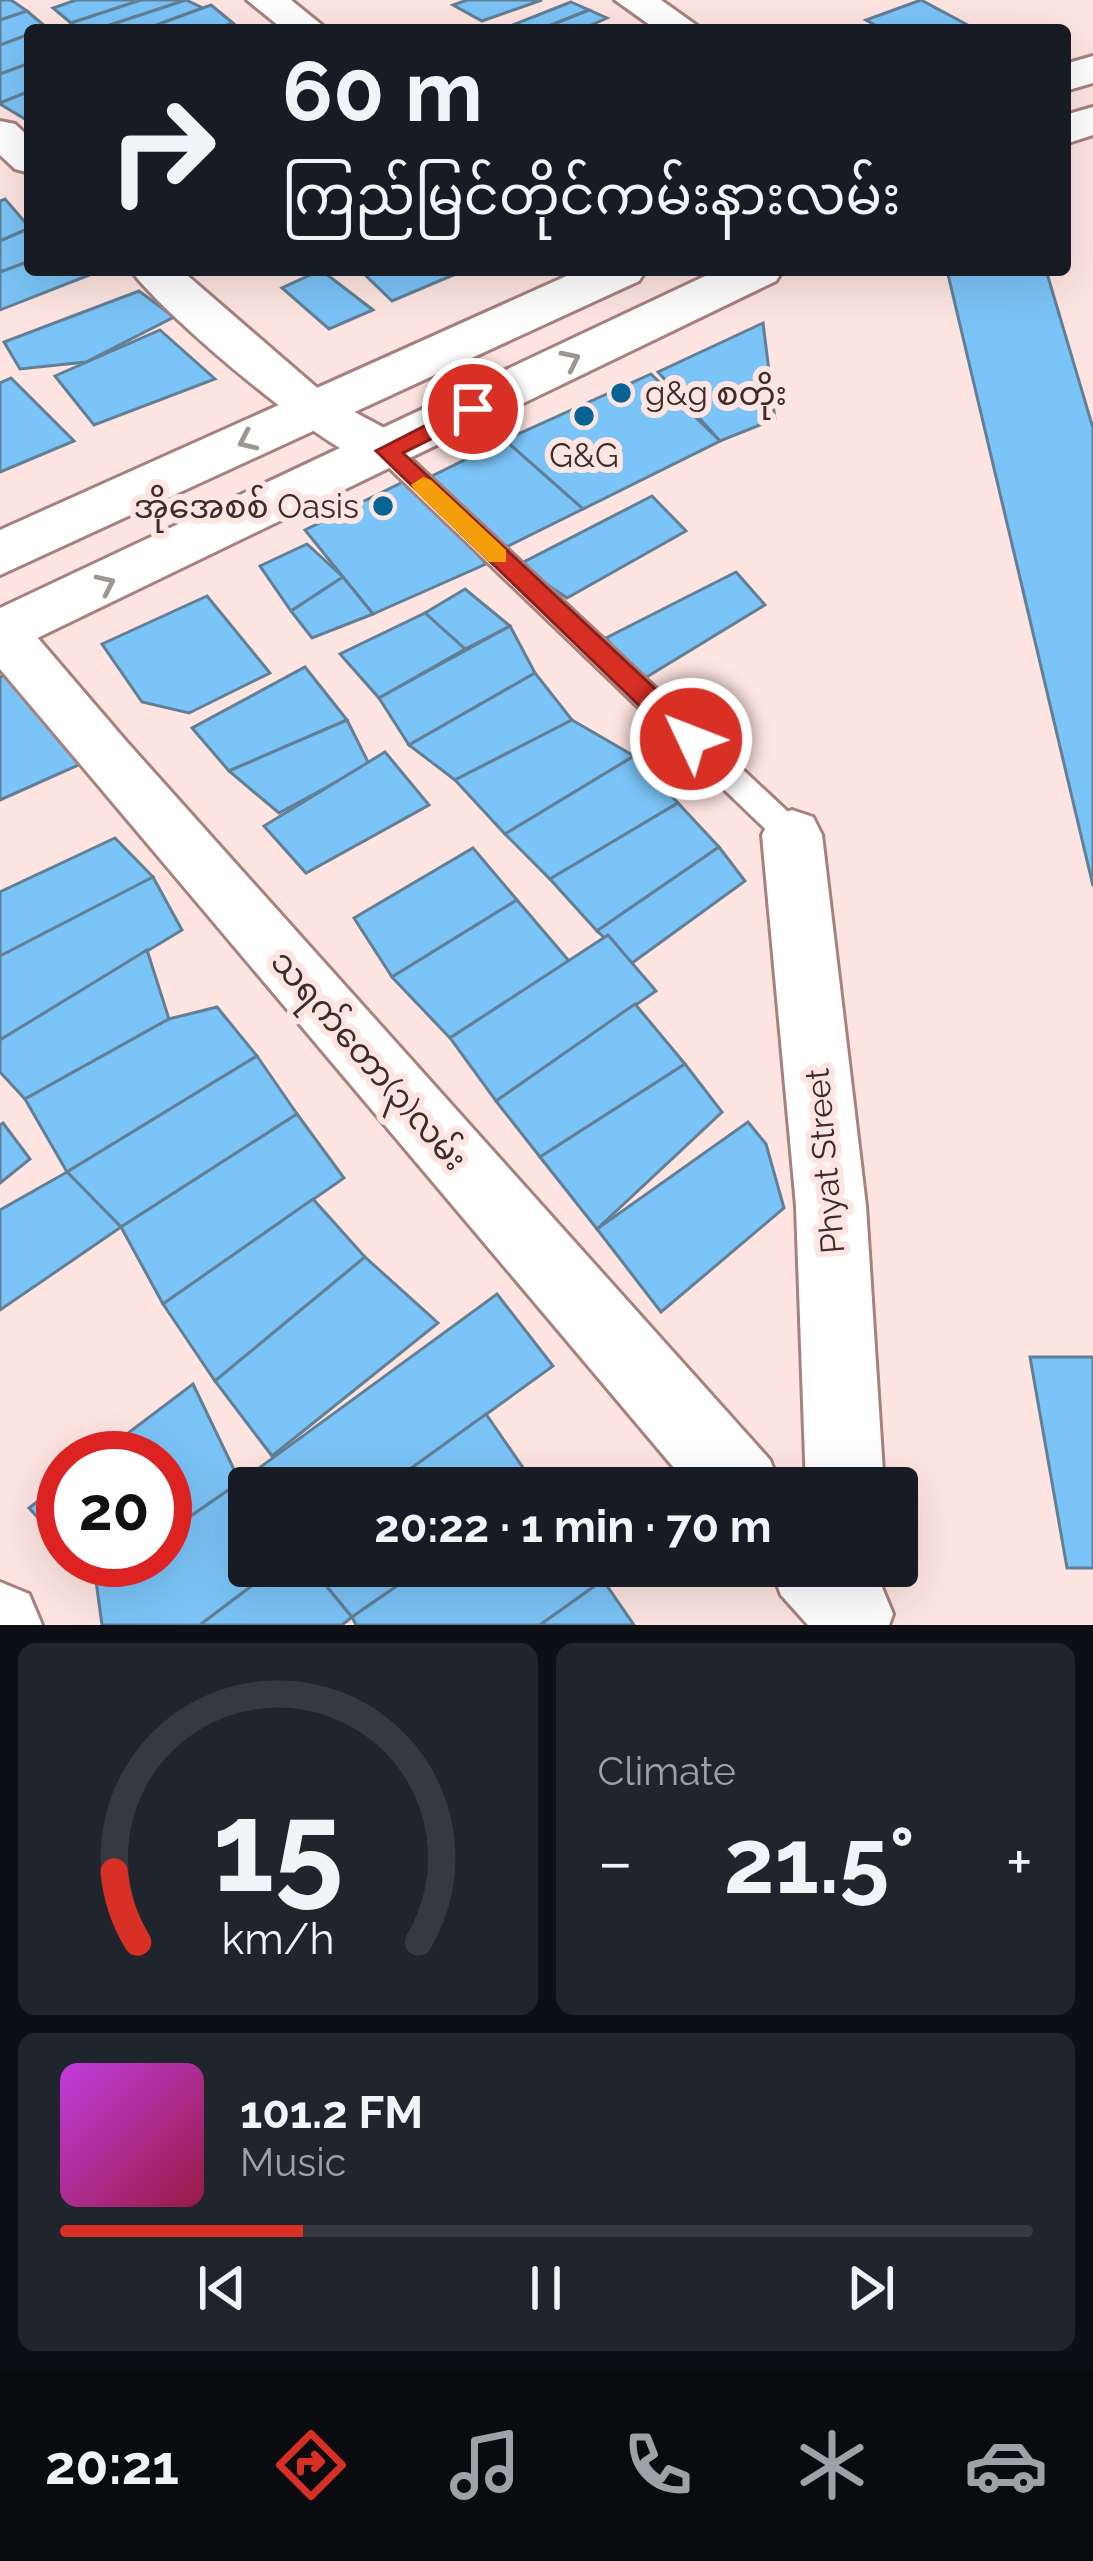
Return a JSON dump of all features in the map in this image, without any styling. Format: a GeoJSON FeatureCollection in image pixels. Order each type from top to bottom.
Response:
{"type":"FeatureCollection","features":[{"type":"Feature","properties":{"kind":"main road"},"geometry":{"type":"LineString","coordinates":[[0,554],[608,276]]}},
{"type":"Feature","properties":{"kind":"main road"},"geometry":{"type":"LineString","coordinates":[[1,632],[746,276]]}},
{"type":"Feature","properties":{"kind":"street"},"geometry":{"type":"LineString","coordinates":[[266,0],[300,24]]}},
{"type":"Feature","properties":{"kind":"street"},"geometry":{"type":"LineString","coordinates":[[634,0],[674,24]]}},
{"type":"Feature","properties":{"kind":"street"},"geometry":{"type":"LineString","coordinates":[[0,133],[24,155]]}},
{"type":"Feature","properties":{"kind":"street"},"geometry":{"type":"LineString","coordinates":[[161,276],[313,410],[387,451]]}},
{"type":"Feature","properties":{"kind":"street","name":"သရက်တော(၃)လမ်း"},"geometry":{"type":"LineString","coordinates":[[1,632],[105,758],[724,1467]]}},
{"type":"Feature","properties":{"kind":"street","name":"Phyat Street"},"geometry":{"type":"LineString","coordinates":[[792,835],[831,1205],[844,1467]]}},
{"type":"Feature","properties":{"kind":"lane"},"geometry":{"type":"LineString","coordinates":[[387,451],[792,835]]}},
{"type":"Feature","properties":{"kind":"building"},"geometry":{"type":"Polygon","coordinates":[[[0,0],[11,0],[27,11],[0,20],[0,0]]]}},
{"type":"Feature","properties":{"kind":"building"},"geometry":{"type":"Polygon","coordinates":[[[76,0],[135,2],[71,23],[53,8],[76,0]]]}},
{"type":"Feature","properties":{"kind":"building"},"geometry":{"type":"Polygon","coordinates":[[[141,0],[186,0],[113,24],[71,23],[141,0]]]}},
{"type":"Feature","properties":{"kind":"building"},"geometry":{"type":"Polygon","coordinates":[[[186,0],[203,8],[159,24],[113,24],[186,0]]]}},
{"type":"Feature","properties":{"kind":"building"},"geometry":{"type":"Polygon","coordinates":[[[467,0],[542,0],[482,21],[453,5],[467,0]]]}},
{"type":"Feature","properties":{"kind":"building"},"geometry":{"type":"Polygon","coordinates":[[[921,0],[966,24],[873,24],[866,20],[921,0]]]}},
{"type":"Feature","properties":{"kind":"building"},"geometry":{"type":"Polygon","coordinates":[[[571,2],[589,10],[554,24],[515,24],[571,2]]]}},
{"type":"Feature","properties":{"kind":"building"},"geometry":{"type":"Polygon","coordinates":[[[211,5],[233,23],[230,24],[159,24],[211,5]]]}},
{"type":"Feature","properties":{"kind":"building"},"geometry":{"type":"Polygon","coordinates":[[[589,10],[607,18],[594,24],[554,24],[589,10]]]}},
{"type":"Feature","properties":{"kind":"building"},"geometry":{"type":"Polygon","coordinates":[[[27,11],[42,24],[24,24],[24,36],[0,45],[0,20],[27,11]]]}},
{"type":"Feature","properties":{"kind":"building"},"geometry":{"type":"Polygon","coordinates":[[[24,36],[24,65],[0,74],[0,45],[24,36]]]}},
{"type":"Feature","properties":{"kind":"building"},"geometry":{"type":"Polygon","coordinates":[[[24,65],[24,93],[0,103],[0,74],[24,65]]]}},
{"type":"Feature","properties":{"kind":"building"},"geometry":{"type":"Polygon","coordinates":[[[24,93],[24,118],[0,104],[24,93]]]}},
{"type":"Feature","properties":{"kind":"building"},"geometry":{"type":"Polygon","coordinates":[[[5,199],[24,221],[24,231],[0,241],[0,201],[5,199]]]}},
{"type":"Feature","properties":{"kind":"building"},"geometry":{"type":"Polygon","coordinates":[[[24,231],[24,263],[0,272],[0,241],[24,231]]]}},
{"type":"Feature","properties":{"kind":"building"},"geometry":{"type":"Polygon","coordinates":[[[24,263],[24,276],[87,276],[0,310],[0,272],[24,263]]]}},
{"type":"Feature","properties":{"kind":"building"},"geometry":{"type":"Polygon","coordinates":[[[308,276],[329,276],[373,310],[329,329],[282,288],[308,276]]]}},
{"type":"Feature","properties":{"kind":"building"},"geometry":{"type":"Polygon","coordinates":[[[366,276],[451,276],[392,301],[366,276]]]}},
{"type":"Feature","properties":{"kind":"building"},"geometry":{"type":"Polygon","coordinates":[[[948,276],[1048,276],[1093,428],[1093,886],[948,276]]]}},
{"type":"Feature","properties":{"kind":"building"},"geometry":{"type":"Polygon","coordinates":[[[139,291],[174,317],[86,362],[20,369],[4,342],[139,291]]]}},
{"type":"Feature","properties":{"kind":"building"},"geometry":{"type":"Polygon","coordinates":[[[763,323],[775,419],[720,441],[658,372],[763,323]]]}},
{"type":"Feature","properties":{"kind":"building"},"geometry":{"type":"Polygon","coordinates":[[[160,330],[215,379],[94,425],[55,376],[160,330]]]}},
{"type":"Feature","properties":{"kind":"building"},"geometry":{"type":"Polygon","coordinates":[[[651,374],[720,441],[583,509],[505,440],[651,374]]]}},
{"type":"Feature","properties":{"kind":"building"},"geometry":{"type":"Polygon","coordinates":[[[11,378],[74,441],[0,472],[0,383],[11,378]]]}},
{"type":"Feature","properties":{"kind":"building"},"geometry":{"type":"Polygon","coordinates":[[[505,440],[583,509],[496,552],[428,478],[505,440]]]}},
{"type":"Feature","properties":{"kind":"building"},"geometry":{"type":"Polygon","coordinates":[[[413,477],[486,564],[373,614],[305,530],[413,477]]]}},
{"type":"Feature","properties":{"kind":"building"},"geometry":{"type":"Polygon","coordinates":[[[652,496],[686,531],[567,598],[518,565],[652,496]]]}},
{"type":"Feature","properties":{"kind":"building"},"geometry":{"type":"Polygon","coordinates":[[[307,544],[343,577],[291,611],[260,566],[307,544]]]}},
{"type":"Feature","properties":{"kind":"building"},"geometry":{"type":"Polygon","coordinates":[[[736,572],[765,605],[640,681],[606,638],[736,572]]]}},
{"type":"Feature","properties":{"kind":"building"},"geometry":{"type":"Polygon","coordinates":[[[343,577],[373,614],[312,638],[291,611],[343,577]]]}},
{"type":"Feature","properties":{"kind":"building"},"geometry":{"type":"Polygon","coordinates":[[[465,589],[510,626],[465,649],[425,613],[465,589]]]}},
{"type":"Feature","properties":{"kind":"building"},"geometry":{"type":"Polygon","coordinates":[[[207,596],[270,673],[189,713],[142,702],[102,644],[207,596]]]}},
{"type":"Feature","properties":{"kind":"building"},"geometry":{"type":"Polygon","coordinates":[[[425,613],[465,649],[379,698],[340,654],[425,613]]]}},
{"type":"Feature","properties":{"kind":"building"},"geometry":{"type":"Polygon","coordinates":[[[510,626],[535,673],[409,745],[379,698],[510,626]]]}},
{"type":"Feature","properties":{"kind":"building"},"geometry":{"type":"Polygon","coordinates":[[[305,667],[347,720],[229,771],[192,728],[305,667]]]}},
{"type":"Feature","properties":{"kind":"building"},"geometry":{"type":"Polygon","coordinates":[[[535,673],[572,720],[455,780],[409,745],[535,673]]]}},
{"type":"Feature","properties":{"kind":"building"},"geometry":{"type":"Polygon","coordinates":[[[7,674],[94,758],[0,800],[0,677],[7,674]]]}},
{"type":"Feature","properties":{"kind":"building"},"geometry":{"type":"Polygon","coordinates":[[[347,720],[369,764],[279,813],[229,771],[347,720]]]}},
{"type":"Feature","properties":{"kind":"building"},"geometry":{"type":"Polygon","coordinates":[[[572,720],[634,756],[505,834],[455,780],[572,720]]]}},
{"type":"Feature","properties":{"kind":"building"},"geometry":{"type":"Polygon","coordinates":[[[385,752],[429,805],[306,873],[264,826],[385,752]]]}},
{"type":"Feature","properties":{"kind":"building"},"geometry":{"type":"Polygon","coordinates":[[[634,756],[678,803],[550,879],[505,834],[634,756]]]}},
{"type":"Feature","properties":{"kind":"building"},"geometry":{"type":"Polygon","coordinates":[[[678,803],[719,847],[597,931],[550,879],[678,803]]]}},
{"type":"Feature","properties":{"kind":"building"},"geometry":{"type":"Polygon","coordinates":[[[115,838],[153,877],[35,960],[0,971],[0,892],[115,838]]]}},
{"type":"Feature","properties":{"kind":"building"},"geometry":{"type":"Polygon","coordinates":[[[719,847],[745,881],[632,963],[597,931],[719,847]]]}},
{"type":"Feature","properties":{"kind":"building"},"geometry":{"type":"Polygon","coordinates":[[[473,848],[517,900],[392,977],[354,918],[473,848]]]}},
{"type":"Feature","properties":{"kind":"building"},"geometry":{"type":"Polygon","coordinates":[[[153,877],[182,930],[0,1040],[0,956],[153,877]]]}},
{"type":"Feature","properties":{"kind":"building"},"geometry":{"type":"Polygon","coordinates":[[[517,900],[569,961],[450,1038],[392,977],[517,900]]]}},
{"type":"Feature","properties":{"kind":"building"},"geometry":{"type":"Polygon","coordinates":[[[608,935],[656,991],[496,1101],[450,1038],[608,935]]]}},
{"type":"Feature","properties":{"kind":"building"},"geometry":{"type":"Polygon","coordinates":[[[147,950],[169,1019],[25,1099],[0,1072],[0,1040],[147,950]]]}},
{"type":"Feature","properties":{"kind":"building"},"geometry":{"type":"Polygon","coordinates":[[[635,1004],[685,1064],[540,1157],[496,1101],[635,1004]]]}},
{"type":"Feature","properties":{"kind":"building"},"geometry":{"type":"Polygon","coordinates":[[[217,1007],[257,1056],[67,1172],[25,1099],[169,1019],[217,1007]]]}},
{"type":"Feature","properties":{"kind":"building"},"geometry":{"type":"Polygon","coordinates":[[[257,1056],[297,1114],[121,1227],[67,1172],[257,1056]]]}},
{"type":"Feature","properties":{"kind":"building"},"geometry":{"type":"Polygon","coordinates":[[[685,1064],[722,1112],[597,1229],[540,1157],[685,1064]]]}},
{"type":"Feature","properties":{"kind":"building"},"geometry":{"type":"Polygon","coordinates":[[[297,1114],[344,1178],[163,1304],[121,1227],[297,1114]]]}},
{"type":"Feature","properties":{"kind":"building"},"geometry":{"type":"Polygon","coordinates":[[[748,1122],[766,1144],[784,1208],[661,1312],[597,1229],[748,1122]]]}},
{"type":"Feature","properties":{"kind":"building"},"geometry":{"type":"Polygon","coordinates":[[[0,1125],[30,1159],[0,1183],[0,1125]]]}},
{"type":"Feature","properties":{"kind":"building"},"geometry":{"type":"Polygon","coordinates":[[[67,1172],[121,1227],[0,1310],[0,1210],[67,1172]]]}},
{"type":"Feature","properties":{"kind":"building"},"geometry":{"type":"Polygon","coordinates":[[[313,1199],[365,1257],[215,1381],[163,1304],[313,1199]]]}},
{"type":"Feature","properties":{"kind":"building"},"geometry":{"type":"Polygon","coordinates":[[[365,1257],[438,1323],[272,1456],[215,1381],[365,1257]]]}},
{"type":"Feature","properties":{"kind":"building"},"geometry":{"type":"Polygon","coordinates":[[[497,1294],[553,1366],[413,1467],[261,1467],[497,1294]]]}},
{"type":"Feature","properties":{"kind":"building"},"geometry":{"type":"Polygon","coordinates":[[[1030,1357],[1093,1357],[1093,1568],[1067,1568],[1030,1357]]]}},
{"type":"Feature","properties":{"kind":"building"},"geometry":{"type":"Polygon","coordinates":[[[193,1384],[233,1467],[228,1467],[228,1490],[192,1515],[192,1431],[131,1431],[193,1384]]]}},
{"type":"Feature","properties":{"kind":"building"},"geometry":{"type":"Polygon","coordinates":[[[486,1414],[523,1467],[413,1467],[486,1414]]]}},
{"type":"Feature","properties":{"kind":"building"},"geometry":{"type":"Polygon","coordinates":[[[228,1490],[228,1587],[250,1587],[200,1625],[102,1625],[97,1587],[192,1587],[192,1515],[228,1490]]]}},
{"type":"Feature","properties":{"kind":"building"},"geometry":{"type":"Polygon","coordinates":[[[250,1587],[327,1587],[352,1617],[342,1625],[200,1625],[250,1587]]]}},
{"type":"Feature","properties":{"kind":"building"},"geometry":{"type":"Polygon","coordinates":[[[327,1587],[396,1587],[352,1617],[327,1587]]]}},
{"type":"Feature","properties":{"kind":"building"},"geometry":{"type":"Polygon","coordinates":[[[396,1587],[593,1587],[540,1625],[356,1625],[352,1617],[396,1587]]]}},
{"type":"Feature","properties":{"kind":"building"},"geometry":{"type":"Polygon","coordinates":[[[593,1587],[608,1587],[634,1625],[540,1625],[593,1587]]]}},
{"type":"Feature","properties":{"kind":"slow traffic"},"geometry":{"type":"LineString","coordinates":[[423,485],[498,556]]}},
{"type":"Feature","properties":{"kind":"place","name":"g&g စတိုး"},"geometry":{"type":"Point","coordinates":[621,393]}},
{"type":"Feature","properties":{"kind":"place","name":"G&G"},"geometry":{"type":"Point","coordinates":[584,416]}},
{"type":"Feature","properties":{"kind":"place","name":"အိုအေစစ် Oasis"},"geometry":{"type":"Point","coordinates":[383,506]}},
{"type":"Feature","properties":{"kind":"route"},"geometry":{"type":"LineString","coordinates":[[473,409],[387,451],[691,739]]}}]}
